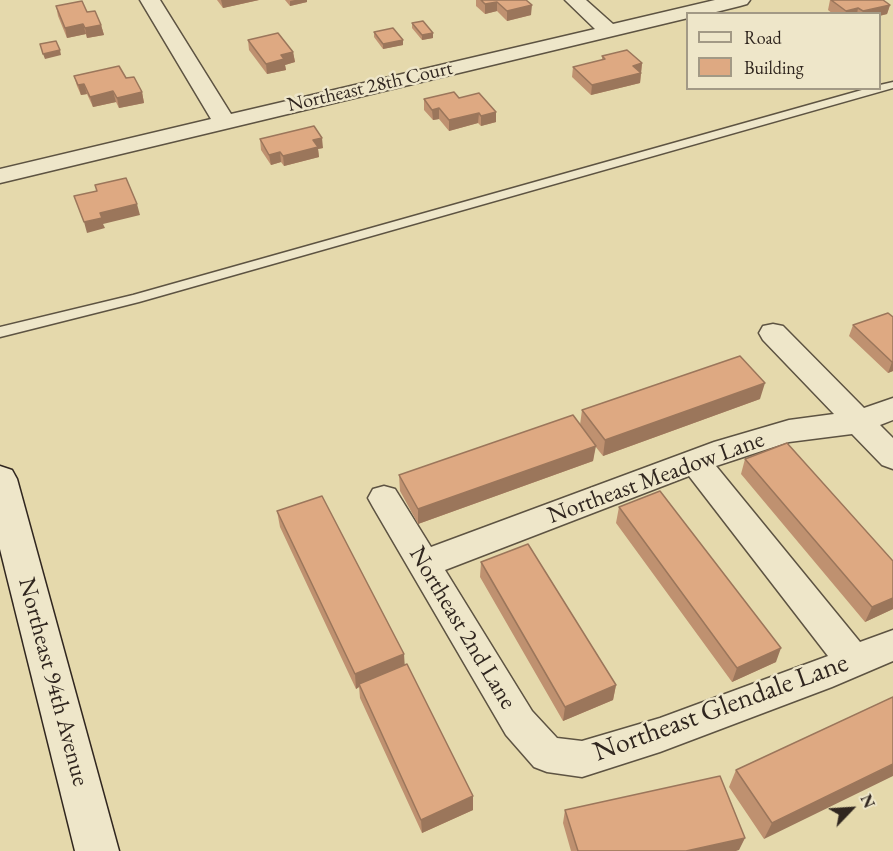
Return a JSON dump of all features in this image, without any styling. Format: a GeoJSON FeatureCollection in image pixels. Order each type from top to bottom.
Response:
{"type":"FeatureCollection","features":[{"type":"Feature","properties":{"kind":"main road","name":"Northeast 94th Avenue"},"geometry":{"type":"LineString","coordinates":[[0,479],[97,851]]}},
{"type":"Feature","properties":{"kind":"street"},"geometry":{"type":"LineString","coordinates":[[150,0],[224,122]]}},
{"type":"Feature","properties":{"kind":"street"},"geometry":{"type":"LineString","coordinates":[[574,0],[609,31]]}},
{"type":"Feature","properties":{"kind":"street","name":"Northeast 28th Court"},"geometry":{"type":"LineString","coordinates":[[689,12],[740,0]]}},
{"type":"Feature","properties":{"kind":"street","name":"Northeast 28th Court"},"geometry":{"type":"LineString","coordinates":[[0,176],[686,13]]}},
{"type":"Feature","properties":{"kind":"street"},"geometry":{"type":"LineString","coordinates":[[773,333],[893,457]]}},
{"type":"Feature","properties":{"kind":"street","name":"Northeast Meadow Lane"},"geometry":{"type":"LineString","coordinates":[[424,564],[695,462],[789,431],[857,422],[893,409]]}},
{"type":"Feature","properties":{"kind":"street"},"geometry":{"type":"LineString","coordinates":[[695,462],[854,661]]}},
{"type":"Feature","properties":{"kind":"street","name":"Northeast 2nd Lane"},"geometry":{"type":"LineString","coordinates":[[384,498],[519,723],[547,754]]}},
{"type":"Feature","properties":{"kind":"street","name":"Northeast Glendale Lane"},"geometry":{"type":"LineString","coordinates":[[547,754],[582,759],[660,735],[893,645]]}},
{"type":"Feature","properties":{"kind":"lane"},"geometry":{"type":"LineString","coordinates":[[0,332],[134,299],[875,90]]}},
{"type":"Feature","properties":{"kind":"building"},"geometry":{"type":"Polygon","coordinates":[[[481,0],[526,0],[532,5],[507,11],[497,2],[485,4],[481,0]]]}},
{"type":"Feature","properties":{"kind":"building"},"geometry":{"type":"Polygon","coordinates":[[[831,0],[883,0],[890,5],[863,11],[858,8],[846,11],[831,0]]]}},
{"type":"Feature","properties":{"kind":"building"},"geometry":{"type":"Polygon","coordinates":[[[82,1],[87,12],[95,11],[101,25],[85,28],[83,24],[65,28],[56,6],[82,1]]]}},
{"type":"Feature","properties":{"kind":"building"},"geometry":{"type":"Polygon","coordinates":[[[423,21],[433,33],[422,35],[412,23],[423,21]]]}},
{"type":"Feature","properties":{"kind":"building"},"geometry":{"type":"Polygon","coordinates":[[[393,28],[403,40],[383,44],[374,32],[393,28]]]}},
{"type":"Feature","properties":{"kind":"building"},"geometry":{"type":"Polygon","coordinates":[[[278,33],[293,52],[281,55],[284,59],[266,64],[248,40],[278,33]]]}},
{"type":"Feature","properties":{"kind":"building"},"geometry":{"type":"Polygon","coordinates":[[[56,41],[60,50],[43,54],[40,44],[56,41]]]}},
{"type":"Feature","properties":{"kind":"building"},"geometry":{"type":"Polygon","coordinates":[[[627,50],[642,63],[633,66],[641,73],[592,85],[573,67],[605,59],[602,56],[627,50]]]}},
{"type":"Feature","properties":{"kind":"building"},"geometry":{"type":"Polygon","coordinates":[[[119,66],[126,78],[134,77],[142,92],[117,98],[113,91],[90,97],[84,84],[78,85],[74,76],[119,66]]]}},
{"type":"Feature","properties":{"kind":"building"},"geometry":{"type":"Polygon","coordinates":[[[454,92],[459,98],[479,93],[496,112],[481,116],[479,113],[449,120],[439,108],[432,110],[424,99],[454,92]]]}},
{"type":"Feature","properties":{"kind":"building"},"geometry":{"type":"Polygon","coordinates":[[[314,126],[322,138],[313,140],[318,147],[283,156],[280,152],[269,155],[260,139],[314,126]]]}},
{"type":"Feature","properties":{"kind":"building"},"geometry":{"type":"Polygon","coordinates":[[[126,178],[137,204],[100,213],[102,218],[84,222],[74,196],[97,191],[95,185],[126,178]]]}},
{"type":"Feature","properties":{"kind":"building"},"geometry":{"type":"Polygon","coordinates":[[[888,313],[893,317],[893,362],[853,325],[888,313]]]}},
{"type":"Feature","properties":{"kind":"building"},"geometry":{"type":"Polygon","coordinates":[[[740,356],[765,383],[605,440],[582,410],[740,356]]]}},
{"type":"Feature","properties":{"kind":"building"},"geometry":{"type":"Polygon","coordinates":[[[573,415],[596,446],[418,509],[399,475],[573,415]]]}},
{"type":"Feature","properties":{"kind":"building"},"geometry":{"type":"Polygon","coordinates":[[[787,443],[893,561],[893,598],[872,607],[745,459],[787,443]]]}},
{"type":"Feature","properties":{"kind":"building"},"geometry":{"type":"Polygon","coordinates":[[[660,491],[781,648],[737,668],[619,507],[660,491]]]}},
{"type":"Feature","properties":{"kind":"building"},"geometry":{"type":"Polygon","coordinates":[[[322,496],[404,654],[355,674],[277,511],[322,496]]]}},
{"type":"Feature","properties":{"kind":"building"},"geometry":{"type":"Polygon","coordinates":[[[528,544],[616,685],[565,707],[481,562],[528,544]]]}},
{"type":"Feature","properties":{"kind":"building"},"geometry":{"type":"Polygon","coordinates":[[[407,664],[473,796],[421,820],[359,684],[407,664]]]}},
{"type":"Feature","properties":{"kind":"building"},"geometry":{"type":"Polygon","coordinates":[[[893,697],[893,764],[772,823],[736,770],[893,697]]]}},
{"type":"Feature","properties":{"kind":"building"},"geometry":{"type":"Polygon","coordinates":[[[720,776],[745,838],[686,851],[578,851],[565,810],[720,776]]]}}]}
